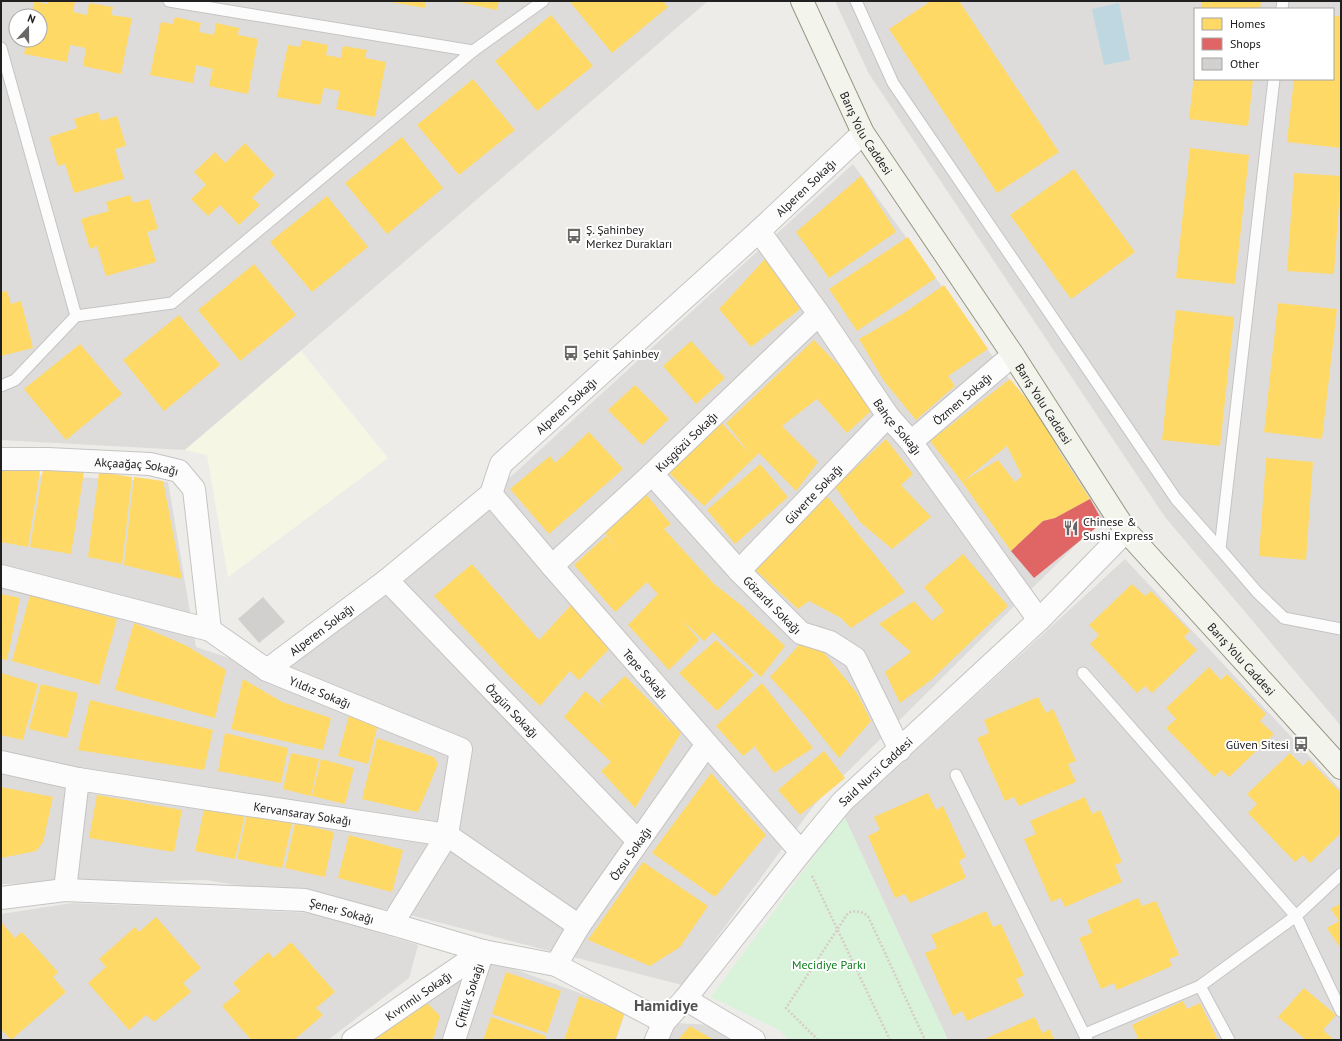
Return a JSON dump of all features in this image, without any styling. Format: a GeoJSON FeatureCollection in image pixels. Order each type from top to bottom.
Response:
{"type":"FeatureCollection","features":[{"type":"Feature","properties":{"kind":"main road","name":"Barış Yolu Caddesi"},"geometry":{"type":"LineString","coordinates":[[802,1],[863,133],[1013,355],[1126,531],[1341,768]]}},
{"type":"Feature","properties":{"kind":"street","name":"Alperen Sokağı"},"geometry":{"type":"LineString","coordinates":[[268,670],[387,580],[491,494],[501,464],[759,231],[863,133]]}},
{"type":"Feature","properties":{"kind":"street","name":"Bahçe Sokağı"},"geometry":{"type":"LineString","coordinates":[[759,231],[888,416],[911,442],[1039,620]]}},
{"type":"Feature","properties":{"kind":"street","name":"Kuşgözü Sokağı"},"geometry":{"type":"LineString","coordinates":[[552,566],[652,474],[818,314]]}},
{"type":"Feature","properties":{"kind":"street","name":"Özmen Sokağı"},"geometry":{"type":"LineString","coordinates":[[911,442],[1013,355]]}},
{"type":"Feature","properties":{"kind":"street","name":"Güverte Sokağı"},"geometry":{"type":"LineString","coordinates":[[739,572],[888,416]]}},
{"type":"Feature","properties":{"kind":"street","name":"Akçaağaç Sokağı"},"geometry":{"type":"LineString","coordinates":[[1,459],[48,459],[150,464],[178,471],[194,489],[210,630]]}},
{"type":"Feature","properties":{"kind":"street","name":"Gözardı Sokağı"},"geometry":{"type":"LineString","coordinates":[[652,474],[739,572],[801,633],[830,642],[856,658],[900,750]]}},
{"type":"Feature","properties":{"kind":"street","name":"Tepe Sokağı"},"geometry":{"type":"LineString","coordinates":[[491,494],[801,852]]}},
{"type":"Feature","properties":{"kind":"street","name":"Said Nursi Caddesi"},"geometry":{"type":"LineString","coordinates":[[660,1031],[842,802],[1039,620],[1126,531]]}},
{"type":"Feature","properties":{"kind":"street","name":"Yıldız Sokağı"},"geometry":{"type":"LineString","coordinates":[[1,576],[210,630],[268,670],[461,749],[447,835],[392,924]]}},
{"type":"Feature","properties":{"kind":"street","name":"Özgün Sokağı"},"geometry":{"type":"LineString","coordinates":[[387,580],[638,841]]}},
{"type":"Feature","properties":{"kind":"street","name":"Özsu Sokağı"},"geometry":{"type":"LineString","coordinates":[[556,965],[579,926],[707,744]]}},
{"type":"Feature","properties":{"kind":"street","name":"Kervansaray Sokağı"},"geometry":{"type":"LineString","coordinates":[[1,762],[78,779],[447,835],[579,926]]}},
{"type":"Feature","properties":{"kind":"street"},"geometry":{"type":"LineString","coordinates":[[65,890],[78,779]]}},
{"type":"Feature","properties":{"kind":"street","name":"Şener Sokağı"},"geometry":{"type":"LineString","coordinates":[[1,898],[65,890],[305,900],[483,951],[556,965],[660,1031]]}},
{"type":"Feature","properties":{"kind":"street","name":"Kıvrımlı Sokağı"},"geometry":{"type":"LineString","coordinates":[[354,1040],[483,951]]}},
{"type":"Feature","properties":{"kind":"street","name":"Çiftlik Sokağı"},"geometry":{"type":"LineString","coordinates":[[454,1040],[483,951]]}},
{"type":"Feature","properties":{"kind":"street"},"geometry":{"type":"LineString","coordinates":[[685,999],[754,1040]]}},
{"type":"Feature","properties":{"kind":"lane"},"geometry":{"type":"LineString","coordinates":[[169,1],[473,51]]}},
{"type":"Feature","properties":{"kind":"lane"},"geometry":{"type":"LineString","coordinates":[[1,386],[15,380],[76,316],[172,303],[473,51],[543,1]]}},
{"type":"Feature","properties":{"kind":"lane"},"geometry":{"type":"LineString","coordinates":[[856,1],[893,83],[1176,499],[1257,592],[1284,618],[1341,629]]}},
{"type":"Feature","properties":{"kind":"lane"},"geometry":{"type":"LineString","coordinates":[[1,48],[76,316]]}},
{"type":"Feature","properties":{"kind":"lane"},"geometry":{"type":"LineString","coordinates":[[1220,549],[1274,80]]}},
{"type":"Feature","properties":{"kind":"lane"},"geometry":{"type":"LineString","coordinates":[[1083,673],[1296,916],[1341,1011]]}},
{"type":"Feature","properties":{"kind":"lane"},"geometry":{"type":"LineString","coordinates":[[956,775],[1086,1037],[1200,986],[1296,916],[1341,874]]}},
{"type":"Feature","properties":{"kind":"lane"},"geometry":{"type":"LineString","coordinates":[[1200,986],[1229,1040]]}},
{"type":"Feature","properties":{"kind":"path"},"geometry":{"type":"LineString","coordinates":[[801,852],[890,1040]]}},
{"type":"Feature","properties":{"kind":"path"},"geometry":{"type":"LineString","coordinates":[[818,1040],[786,1008],[837,928],[848,913],[853,911],[858,911],[868,916],[925,1040]]}},
{"type":"Feature","properties":{"kind":"shaded area"},"geometry":{"type":"Polygon","coordinates":[[[1,1],[708,1],[185,450],[1,440],[1,1]]]}},
{"type":"Feature","properties":{"kind":"shaded area"},"geometry":{"type":"Polygon","coordinates":[[[835,1],[1341,1],[1341,726],[1165,517],[869,74],[835,1]]]}},
{"type":"Feature","properties":{"kind":"shaded area"},"geometry":{"type":"Polygon","coordinates":[[[853,164],[1107,514],[815,804],[682,985],[390,910],[206,880],[1,884],[1,473],[168,482],[196,647],[269,671],[446,536],[853,164]]]}},
{"type":"Feature","properties":{"kind":"shaded area"},"geometry":{"type":"Polygon","coordinates":[[[301,351],[388,458],[228,577],[207,455],[185,450],[301,351]]]}},
{"type":"Feature","properties":{"kind":"shaded area"},"geometry":{"type":"Polygon","coordinates":[[[1125,559],[1341,790],[1341,1040],[948,1040],[844,816],[1125,559]]]}},
{"type":"Feature","properties":{"kind":"shaded area"},"geometry":{"type":"Polygon","coordinates":[[[72,903],[314,913],[418,945],[409,978],[328,1040],[1,1040],[1,914],[72,903]]]}},
{"type":"Feature","properties":{"kind":"shaded area"},"geometry":{"type":"Polygon","coordinates":[[[481,957],[626,1010],[616,1040],[357,1040],[481,957]]]}},
{"type":"Feature","properties":{"kind":"shaded area"},"geometry":{"type":"Polygon","coordinates":[[[675,1023],[711,1025],[731,1040],[668,1040],[675,1023]]]}},
{"type":"Feature","properties":{"kind":"green space","name":"Mecidiye Parkı"},"geometry":{"type":"Polygon","coordinates":[[[844,816],[948,1040],[789,1040],[779,1030],[711,997],[844,816]]]}},
{"type":"Feature","properties":{"kind":"water"},"geometry":{"type":"Polygon","coordinates":[[[1119,3],[1130,60],[1104,65],[1092,9],[1119,3]]]}},
{"type":"Feature","properties":{"kind":"building: Homes"},"geometry":{"type":"Polygon","coordinates":[[[34,1],[47,4],[47,1],[75,2],[73,12],[87,15],[89,3],[113,7],[111,15],[132,18],[121,74],[83,66],[86,48],[70,45],[67,62],[24,54],[25,48],[48,48],[48,8],[33,8],[34,1]]]}},
{"type":"Feature","properties":{"kind":"building: Homes"},"geometry":{"type":"Polygon","coordinates":[[[385,1],[426,1],[425,8],[385,1]]]}},
{"type":"Feature","properties":{"kind":"building: Homes"},"geometry":{"type":"Polygon","coordinates":[[[454,1],[499,1],[497,10],[454,1]]]}},
{"type":"Feature","properties":{"kind":"building: Homes"},"geometry":{"type":"Polygon","coordinates":[[[663,1],[668,7],[612,53],[570,2],[663,1]]]}},
{"type":"Feature","properties":{"kind":"building: Homes"},"geometry":{"type":"Polygon","coordinates":[[[931,1],[959,1],[1059,152],[997,193],[889,29],[931,1]]]}},
{"type":"Feature","properties":{"kind":"building: Homes"},"geometry":{"type":"Polygon","coordinates":[[[1202,1],[1261,1],[1260,8],[1201,8],[1202,1]]]}},
{"type":"Feature","properties":{"kind":"building: Homes"},"geometry":{"type":"Polygon","coordinates":[[[551,15],[593,66],[537,111],[495,61],[551,15]]]}},
{"type":"Feature","properties":{"kind":"building: Homes"},"geometry":{"type":"Polygon","coordinates":[[[1334,16],[1341,16],[1341,148],[1287,142],[1294,80],[1334,80],[1334,16]]]}},
{"type":"Feature","properties":{"kind":"building: Homes"},"geometry":{"type":"Polygon","coordinates":[[[175,17],[201,23],[199,32],[214,35],[216,23],[239,28],[238,35],[258,39],[248,94],[209,86],[213,69],[196,65],[193,83],[150,75],[161,22],[173,24],[175,17]]]}},
{"type":"Feature","properties":{"kind":"building: Homes"},"geometry":{"type":"Polygon","coordinates":[[[302,40],[328,45],[326,55],[341,58],[343,46],[367,50],[365,58],[386,62],[375,117],[336,109],[340,91],[324,88],[320,105],[277,97],[288,45],[300,47],[302,40]]]}},
{"type":"Feature","properties":{"kind":"building: Homes"},"geometry":{"type":"Polygon","coordinates":[[[1194,76],[1194,80],[1253,80],[1248,126],[1189,119],[1194,76]]]}},
{"type":"Feature","properties":{"kind":"building: Homes"},"geometry":{"type":"Polygon","coordinates":[[[473,79],[515,130],[459,175],[417,125],[473,79]]]}},
{"type":"Feature","properties":{"kind":"building: Homes"},"geometry":{"type":"Polygon","coordinates":[[[98,112],[101,121],[117,116],[126,146],[115,149],[124,179],[74,193],[65,164],[58,166],[49,137],[77,128],[74,119],[98,112]]]}},
{"type":"Feature","properties":{"kind":"building: Homes"},"geometry":{"type":"Polygon","coordinates":[[[402,137],[443,188],[387,234],[345,183],[402,137]]]}},
{"type":"Feature","properties":{"kind":"building: Homes"},"geometry":{"type":"Polygon","coordinates":[[[245,143],[275,175],[252,198],[260,205],[239,225],[220,205],[208,216],[191,199],[206,185],[194,172],[215,152],[225,163],[245,143]]]}},
{"type":"Feature","properties":{"kind":"building: Homes"},"geometry":{"type":"Polygon","coordinates":[[[1190,148],[1249,155],[1235,284],[1176,278],[1190,148]]]}},
{"type":"Feature","properties":{"kind":"building: Homes"},"geometry":{"type":"Polygon","coordinates":[[[1074,169],[1135,252],[1071,299],[1010,215],[1074,169]]]}},
{"type":"Feature","properties":{"kind":"building: Homes"},"geometry":{"type":"Polygon","coordinates":[[[1294,173],[1341,176],[1334,274],[1287,271],[1294,173]]]}},
{"type":"Feature","properties":{"kind":"building: Homes"},"geometry":{"type":"Polygon","coordinates":[[[861,176],[896,232],[829,278],[796,232],[861,176]]]}},
{"type":"Feature","properties":{"kind":"building: Homes"},"geometry":{"type":"Polygon","coordinates":[[[130,195],[133,203],[149,199],[158,229],[147,232],[156,262],[106,276],[97,246],[90,249],[81,219],[109,211],[106,202],[130,195]]]}},
{"type":"Feature","properties":{"kind":"building: Homes"},"geometry":{"type":"Polygon","coordinates":[[[327,196],[368,247],[312,292],[270,242],[327,196]]]}},
{"type":"Feature","properties":{"kind":"building: Homes"},"geometry":{"type":"Polygon","coordinates":[[[908,237],[936,278],[857,331],[829,289],[908,237]]]}},
{"type":"Feature","properties":{"kind":"building: Homes"},"geometry":{"type":"Polygon","coordinates":[[[765,259],[800,309],[751,347],[719,309],[765,259]]]}},
{"type":"Feature","properties":{"kind":"building: Homes"},"geometry":{"type":"Polygon","coordinates":[[[254,264],[296,315],[240,361],[198,310],[254,264]]]}},
{"type":"Feature","properties":{"kind":"building: Homes"},"geometry":{"type":"Polygon","coordinates":[[[944,285],[988,349],[948,376],[955,386],[916,420],[884,381],[859,339],[904,313],[944,285]]]}},
{"type":"Feature","properties":{"kind":"building: Homes"},"geometry":{"type":"Polygon","coordinates":[[[7,291],[11,304],[21,301],[33,348],[1,356],[1,292],[7,291]]]}},
{"type":"Feature","properties":{"kind":"building: Homes"},"geometry":{"type":"Polygon","coordinates":[[[1278,303],[1337,309],[1322,439],[1264,432],[1278,303]]]}},
{"type":"Feature","properties":{"kind":"building: Homes"},"geometry":{"type":"Polygon","coordinates":[[[1176,310],[1234,317],[1220,446],[1162,440],[1176,310]]]}},
{"type":"Feature","properties":{"kind":"building: Homes"},"geometry":{"type":"Polygon","coordinates":[[[179,315],[220,365],[164,411],[123,360],[179,315]]]}},
{"type":"Feature","properties":{"kind":"building: Homes"},"geometry":{"type":"Polygon","coordinates":[[[814,340],[845,372],[873,409],[847,433],[817,399],[782,426],[818,462],[796,491],[759,453],[704,506],[667,471],[720,421],[751,455],[726,423],[814,340]]]}},
{"type":"Feature","properties":{"kind":"building: Homes"},"geometry":{"type":"Polygon","coordinates":[[[691,341],[725,378],[696,404],[663,366],[691,341]]]}},
{"type":"Feature","properties":{"kind":"building: Homes"},"geometry":{"type":"Polygon","coordinates":[[[80,344],[122,394],[66,440],[24,389],[80,344]]]}},
{"type":"Feature","properties":{"kind":"building: Homes"},"geometry":{"type":"Polygon","coordinates":[[[1010,379],[1044,420],[1060,453],[1090,499],[1055,518],[1043,521],[1011,551],[962,482],[930,441],[1010,379]],[[1007,446],[962,482],[998,460],[1015,482],[1022,476],[1007,446]]]}},
{"type":"Feature","properties":{"kind":"building: Homes"},"geometry":{"type":"Polygon","coordinates":[[[635,385],[669,419],[642,445],[608,410],[635,385]]]}},
{"type":"Feature","properties":{"kind":"building: Homes"},"geometry":{"type":"Polygon","coordinates":[[[589,432],[623,469],[549,534],[510,489],[550,456],[555,463],[589,432]]]}},
{"type":"Feature","properties":{"kind":"building: Homes"},"geometry":{"type":"Polygon","coordinates":[[[886,439],[913,474],[901,485],[931,517],[892,549],[860,522],[835,487],[886,439]]]}},
{"type":"Feature","properties":{"kind":"building: Homes"},"geometry":{"type":"Polygon","coordinates":[[[1266,458],[1313,462],[1306,560],[1259,556],[1266,458]]]}},
{"type":"Feature","properties":{"kind":"building: Homes"},"geometry":{"type":"Polygon","coordinates":[[[760,464],[788,497],[735,544],[707,510],[760,464]]]}},
{"type":"Feature","properties":{"kind":"building: Homes"},"geometry":{"type":"Polygon","coordinates":[[[1,468],[40,470],[28,547],[1,542],[1,468]]]}},
{"type":"Feature","properties":{"kind":"building: Homes"},"geometry":{"type":"Polygon","coordinates":[[[43,470],[84,472],[71,554],[30,547],[43,470]]]}},
{"type":"Feature","properties":{"kind":"building: Homes"},"geometry":{"type":"Polygon","coordinates":[[[99,472],[132,477],[122,564],[88,557],[99,472]]]}},
{"type":"Feature","properties":{"kind":"building: Homes"},"geometry":{"type":"Polygon","coordinates":[[[134,477],[163,481],[182,579],[124,565],[134,477]]]}},
{"type":"Feature","properties":{"kind":"building: Homes"},"geometry":{"type":"Polygon","coordinates":[[[644,492],[671,524],[664,529],[714,584],[741,605],[785,646],[761,677],[713,632],[704,641],[682,620],[699,640],[669,670],[628,625],[658,594],[647,582],[615,612],[574,565],[606,536],[618,550],[604,532],[644,492]]]}},
{"type":"Feature","properties":{"kind":"building: Homes"},"geometry":{"type":"Polygon","coordinates":[[[827,496],[905,592],[851,628],[841,618],[809,601],[798,609],[753,568],[827,496]]]}},
{"type":"Feature","properties":{"kind":"building: Homes"},"geometry":{"type":"Polygon","coordinates":[[[963,554],[1008,606],[931,680],[900,703],[885,672],[911,652],[879,624],[914,601],[932,621],[944,611],[924,587],[963,554]]]}},
{"type":"Feature","properties":{"kind":"building: Homes"},"geometry":{"type":"Polygon","coordinates":[[[472,564],[539,640],[571,605],[609,649],[579,680],[570,671],[540,706],[507,674],[434,596],[472,564]]]}},
{"type":"Feature","properties":{"kind":"building: Homes"},"geometry":{"type":"Polygon","coordinates":[[[1132,584],[1145,596],[1151,591],[1190,631],[1184,637],[1197,650],[1152,693],[1145,686],[1137,693],[1090,644],[1099,635],[1089,625],[1132,584]]]}},
{"type":"Feature","properties":{"kind":"building: Homes"},"geometry":{"type":"Polygon","coordinates":[[[1,594],[20,598],[7,660],[1,659],[1,594]]]}},
{"type":"Feature","properties":{"kind":"building: Homes"},"geometry":{"type":"Polygon","coordinates":[[[30,595],[117,619],[99,685],[12,661],[30,595]]]}},
{"type":"Feature","properties":{"kind":"building: Homes"},"geometry":{"type":"Polygon","coordinates":[[[134,623],[187,646],[226,670],[215,718],[115,690],[134,623]]]}},
{"type":"Feature","properties":{"kind":"building: Homes"},"geometry":{"type":"Polygon","coordinates":[[[716,640],[754,675],[717,711],[679,673],[716,640]]]}},
{"type":"Feature","properties":{"kind":"building: Homes"},"geometry":{"type":"Polygon","coordinates":[[[800,644],[820,648],[857,693],[871,721],[839,758],[803,713],[770,677],[800,644]]]}},
{"type":"Feature","properties":{"kind":"building: Homes"},"geometry":{"type":"Polygon","coordinates":[[[1209,667],[1221,680],[1227,674],[1266,714],[1260,721],[1274,734],[1229,777],[1221,770],[1214,777],[1166,728],[1176,719],[1166,708],[1209,667]]]}},
{"type":"Feature","properties":{"kind":"building: Homes"},"geometry":{"type":"Polygon","coordinates":[[[1,673],[38,684],[23,740],[1,735],[1,673]]]}},
{"type":"Feature","properties":{"kind":"building: Homes"},"geometry":{"type":"Polygon","coordinates":[[[625,676],[681,733],[635,808],[601,771],[611,762],[564,717],[585,691],[606,709],[599,701],[625,676]]]}},
{"type":"Feature","properties":{"kind":"building: Homes"},"geometry":{"type":"Polygon","coordinates":[[[243,679],[282,702],[331,718],[323,750],[231,729],[243,679]]]}},
{"type":"Feature","properties":{"kind":"building: Homes"},"geometry":{"type":"Polygon","coordinates":[[[762,683],[813,748],[774,773],[755,747],[759,743],[743,756],[716,726],[762,683]]]}},
{"type":"Feature","properties":{"kind":"building: Homes"},"geometry":{"type":"Polygon","coordinates":[[[41,684],[78,693],[67,738],[29,729],[41,684]]]}},
{"type":"Feature","properties":{"kind":"building: Homes"},"geometry":{"type":"Polygon","coordinates":[[[1038,697],[1046,713],[1053,709],[1076,761],[1068,764],[1076,782],[1019,806],[1014,797],[1005,801],[977,738],[989,733],[984,720],[1038,697]]]}},
{"type":"Feature","properties":{"kind":"building: Homes"},"geometry":{"type":"Polygon","coordinates":[[[90,700],[213,730],[204,770],[78,750],[90,700]]]}},
{"type":"Feature","properties":{"kind":"building: Homes"},"geometry":{"type":"Polygon","coordinates":[[[349,716],[378,724],[368,764],[338,756],[349,716]]]}},
{"type":"Feature","properties":{"kind":"building: Homes"},"geometry":{"type":"Polygon","coordinates":[[[225,733],[288,748],[281,783],[218,771],[225,733]]]}},
{"type":"Feature","properties":{"kind":"building: Homes"},"geometry":{"type":"Polygon","coordinates":[[[377,738],[434,757],[438,764],[418,812],[362,799],[377,738]]]}},
{"type":"Feature","properties":{"kind":"building: Homes"},"geometry":{"type":"Polygon","coordinates":[[[824,751],[845,778],[800,815],[778,790],[824,751]]]}},
{"type":"Feature","properties":{"kind":"building: Homes"},"geometry":{"type":"Polygon","coordinates":[[[291,753],[319,759],[311,796],[283,789],[291,753]]]}},
{"type":"Feature","properties":{"kind":"building: Homes"},"geometry":{"type":"Polygon","coordinates":[[[1290,753],[1303,766],[1309,760],[1341,793],[1341,833],[1310,863],[1303,855],[1295,862],[1248,813],[1257,804],[1247,794],[1290,753]]]}},
{"type":"Feature","properties":{"kind":"building: Homes"},"geometry":{"type":"Polygon","coordinates":[[[321,759],[354,768],[345,804],[312,796],[321,759]]]}},
{"type":"Feature","properties":{"kind":"building: Homes"},"geometry":{"type":"Polygon","coordinates":[[[711,773],[766,835],[715,897],[652,853],[711,773]]]}},
{"type":"Feature","properties":{"kind":"building: Homes"},"geometry":{"type":"Polygon","coordinates":[[[1,787],[53,797],[43,842],[36,851],[1,858],[1,787]]]}},
{"type":"Feature","properties":{"kind":"building: Homes"},"geometry":{"type":"Polygon","coordinates":[[[928,793],[936,810],[943,806],[966,857],[959,861],[966,878],[910,903],[905,894],[895,898],[868,836],[880,830],[874,817],[928,793]]]}},
{"type":"Feature","properties":{"kind":"building: Homes"},"geometry":{"type":"Polygon","coordinates":[[[97,795],[182,810],[174,852],[89,838],[97,795]]]}},
{"type":"Feature","properties":{"kind":"building: Homes"},"geometry":{"type":"Polygon","coordinates":[[[1085,797],[1092,814],[1100,810],[1122,862],[1115,865],[1122,882],[1065,907],[1061,898],[1051,902],[1024,839],[1036,834],[1030,821],[1085,797]]]}},
{"type":"Feature","properties":{"kind":"building: Homes"},"geometry":{"type":"Polygon","coordinates":[[[205,805],[245,814],[235,859],[195,851],[205,805]]]}},
{"type":"Feature","properties":{"kind":"building: Homes"},"geometry":{"type":"Polygon","coordinates":[[[247,814],[292,823],[282,868],[237,859],[247,814]]]}},
{"type":"Feature","properties":{"kind":"building: Homes"},"geometry":{"type":"Polygon","coordinates":[[[295,823],[334,832],[325,877],[285,868],[295,823]]]}},
{"type":"Feature","properties":{"kind":"building: Homes"},"geometry":{"type":"Polygon","coordinates":[[[349,835],[403,850],[392,892],[338,878],[349,835]]]}},
{"type":"Feature","properties":{"kind":"building: Homes"},"geometry":{"type":"Polygon","coordinates":[[[643,862],[708,906],[680,947],[650,966],[588,940],[643,862]]]}},
{"type":"Feature","properties":{"kind":"building: Homes"},"geometry":{"type":"Polygon","coordinates":[[[1138,898],[1142,906],[1156,901],[1179,955],[1169,959],[1172,966],[1117,990],[1114,983],[1101,989],[1079,938],[1092,933],[1087,920],[1138,898]]]}},
{"type":"Feature","properties":{"kind":"building: Homes"},"geometry":{"type":"Polygon","coordinates":[[[1341,903],[1341,949],[1327,928],[1339,921],[1331,909],[1341,903]]]}},
{"type":"Feature","properties":{"kind":"building: Homes"},"geometry":{"type":"Polygon","coordinates":[[[986,911],[993,927],[1001,924],[1024,975],[1016,979],[1024,996],[967,1021],[962,1011],[953,1016],[925,953],[937,948],[931,935],[986,911]]]}},
{"type":"Feature","properties":{"kind":"building: Homes"},"geometry":{"type":"Polygon","coordinates":[[[156,917],[201,968],[183,983],[191,992],[154,1022],[146,1015],[129,1030],[88,983],[106,967],[99,959],[135,927],[139,932],[156,917]]]}},
{"type":"Feature","properties":{"kind":"building: Homes"},"geometry":{"type":"Polygon","coordinates":[[[1,922],[15,938],[22,932],[58,972],[53,977],[66,992],[11,1040],[1,1029],[1,922]]]}},
{"type":"Feature","properties":{"kind":"building: Homes"},"geometry":{"type":"Polygon","coordinates":[[[291,942],[335,992],[316,1008],[323,1015],[294,1040],[251,1040],[222,1006],[240,991],[233,983],[268,952],[273,958],[291,942]]]}},
{"type":"Feature","properties":{"kind":"building: Homes"},"geometry":{"type":"Polygon","coordinates":[[[506,972],[561,991],[547,1033],[492,1014],[506,972]]]}},
{"type":"Feature","properties":{"kind":"building: Homes"},"geometry":{"type":"Polygon","coordinates":[[[1304,988],[1336,1015],[1323,1030],[1334,1040],[1306,1040],[1278,1017],[1304,988]]]}},
{"type":"Feature","properties":{"kind":"building: Homes"},"geometry":{"type":"Polygon","coordinates":[[[579,996],[625,1012],[615,1040],[564,1040],[579,996]]]}},
{"type":"Feature","properties":{"kind":"building: Homes"},"geometry":{"type":"Polygon","coordinates":[[[425,1001],[440,1016],[433,1040],[361,1040],[425,1001]]]}},
{"type":"Feature","properties":{"kind":"building: Homes"},"geometry":{"type":"Polygon","coordinates":[[[1183,1001],[1187,1009],[1200,1003],[1218,1040],[1134,1040],[1138,1038],[1132,1025],[1183,1001]]]}},
{"type":"Feature","properties":{"kind":"building: Homes"},"geometry":{"type":"Polygon","coordinates":[[[491,1017],[546,1036],[545,1040],[483,1040],[491,1017]]]}},
{"type":"Feature","properties":{"kind":"building: Homes"},"geometry":{"type":"Polygon","coordinates":[[[1035,1017],[1042,1033],[1050,1029],[1054,1040],[982,1040],[1035,1017]]]}},
{"type":"Feature","properties":{"kind":"building: Homes"},"geometry":{"type":"Polygon","coordinates":[[[690,1026],[714,1040],[678,1040],[690,1026]]]}},
{"type":"Feature","properties":{"kind":"building: Shops"},"geometry":{"type":"Polygon","coordinates":[[[1090,499],[1103,522],[1034,578],[1011,551],[1043,521],[1055,518],[1090,499]]]}},
{"type":"Feature","properties":{"kind":"building: Other"},"geometry":{"type":"Polygon","coordinates":[[[263,597],[285,622],[259,643],[238,619],[263,597]]]}},
{"type":"Feature","properties":{"kind":"place","name":"Ş. Şahinbey Merkez Durakları"},"geometry":{"type":"Point","coordinates":[574,236]}},
{"type":"Feature","properties":{"kind":"place","name":"Şehit Şahinbey"},"geometry":{"type":"Point","coordinates":[571,353]}},
{"type":"Feature","properties":{"kind":"place","name":"Chinese & Sushi Express"},"geometry":{"type":"Point","coordinates":[1071,528]}},
{"type":"Feature","properties":{"kind":"place","name":"Güven Sitesi"},"geometry":{"type":"Point","coordinates":[1301,744]}},
{"type":"Feature","properties":{"kind":"district","name":"Hamidiye"},"geometry":{"type":"Point","coordinates":[666,1005]}}]}
